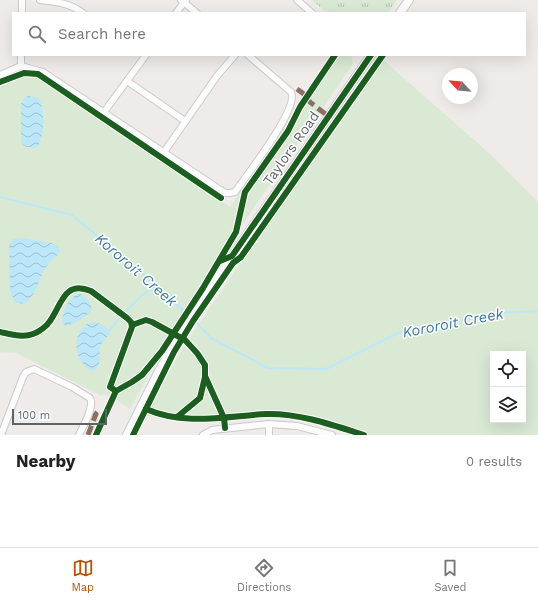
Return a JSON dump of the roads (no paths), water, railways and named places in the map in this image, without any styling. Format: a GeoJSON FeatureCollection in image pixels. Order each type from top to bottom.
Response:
{"type":"FeatureCollection","features":[{"type":"Feature","properties":{"kind":"street"},"geometry":{"type":"LineString","coordinates":[[22,0],[22,12]]}},
{"type":"Feature","properties":{"kind":"street"},"geometry":{"type":"LineString","coordinates":[[40,0],[60,2],[81,12]]}},
{"type":"Feature","properties":{"kind":"street"},"geometry":{"type":"LineString","coordinates":[[297,0],[311,12]]}},
{"type":"Feature","properties":{"kind":"street"},"geometry":{"type":"LineString","coordinates":[[401,12],[409,0]]}},
{"type":"Feature","properties":{"kind":"street"},"geometry":{"type":"LineString","coordinates":[[177,12],[184,1],[196,12]]}},
{"type":"Feature","properties":{"kind":"street"},"geometry":{"type":"LineString","coordinates":[[21,56],[21,66]]}},
{"type":"Feature","properties":{"kind":"street"},"geometry":{"type":"LineString","coordinates":[[104,112],[145,56]]}},
{"type":"Feature","properties":{"kind":"street"},"geometry":{"type":"LineString","coordinates":[[164,152],[217,76],[234,56]]}},
{"type":"Feature","properties":{"kind":"street"},"geometry":{"type":"LineString","coordinates":[[0,75],[21,66],[43,72],[225,193],[230,193],[235,192],[282,125],[293,101],[293,94],[249,56]]}},
{"type":"Feature","properties":{"kind":"street","name":"Taylors Road"},"geometry":{"type":"LineString","coordinates":[[127,435],[149,388],[189,319],[367,57]]}},
{"type":"Feature","properties":{"kind":"street"},"geometry":{"type":"LineString","coordinates":[[127,82],[185,121]]}},
{"type":"Feature","properties":{"kind":"street"},"geometry":{"type":"LineString","coordinates":[[2,435],[23,377],[26,372],[34,369],[72,387],[90,398],[92,401],[90,410],[79,435]]}},
{"type":"Feature","properties":{"kind":"street"},"geometry":{"type":"LineString","coordinates":[[269,424],[269,435]]}},
{"type":"Feature","properties":{"kind":"street"},"geometry":{"type":"LineString","coordinates":[[203,435],[212,430],[269,424],[297,426],[332,435]]}},
{"type":"Feature","properties":{"kind":"water"},"geometry":{"type":"Polygon","coordinates":[[[28,96],[39,98],[42,109],[43,131],[39,144],[36,148],[26,147],[21,142],[21,104],[24,98],[28,96]]]}},
{"type":"Feature","properties":{"kind":"water"},"geometry":{"type":"Polygon","coordinates":[[[24,238],[51,243],[59,247],[60,252],[46,267],[32,297],[24,304],[15,302],[10,291],[9,245],[13,239],[24,238]]]}},
{"type":"Feature","properties":{"kind":"water"},"geometry":{"type":"Polygon","coordinates":[[[79,293],[84,296],[92,309],[81,319],[66,326],[62,323],[63,314],[71,299],[79,293]]]}},
{"type":"Feature","properties":{"kind":"water"},"geometry":{"type":"Polygon","coordinates":[[[93,322],[103,325],[110,334],[101,344],[99,365],[96,370],[93,371],[88,369],[79,357],[77,352],[77,341],[80,330],[85,325],[93,322]]]}},
{"type":"Feature","properties":{"kind":"waterway","name":"Kororoit Creek"},"geometry":{"type":"LineString","coordinates":[[0,197],[72,215],[161,289],[189,316]]}},
{"type":"Feature","properties":{"kind":"waterway"},"geometry":{"type":"LineString","coordinates":[[109,331],[130,307],[148,290],[160,288]]}},
{"type":"Feature","properties":{"kind":"waterway","name":"Kororoit Creek"},"geometry":{"type":"LineString","coordinates":[[192,319],[211,338],[268,368],[326,369],[398,333],[496,313],[538,311]]}}]}
